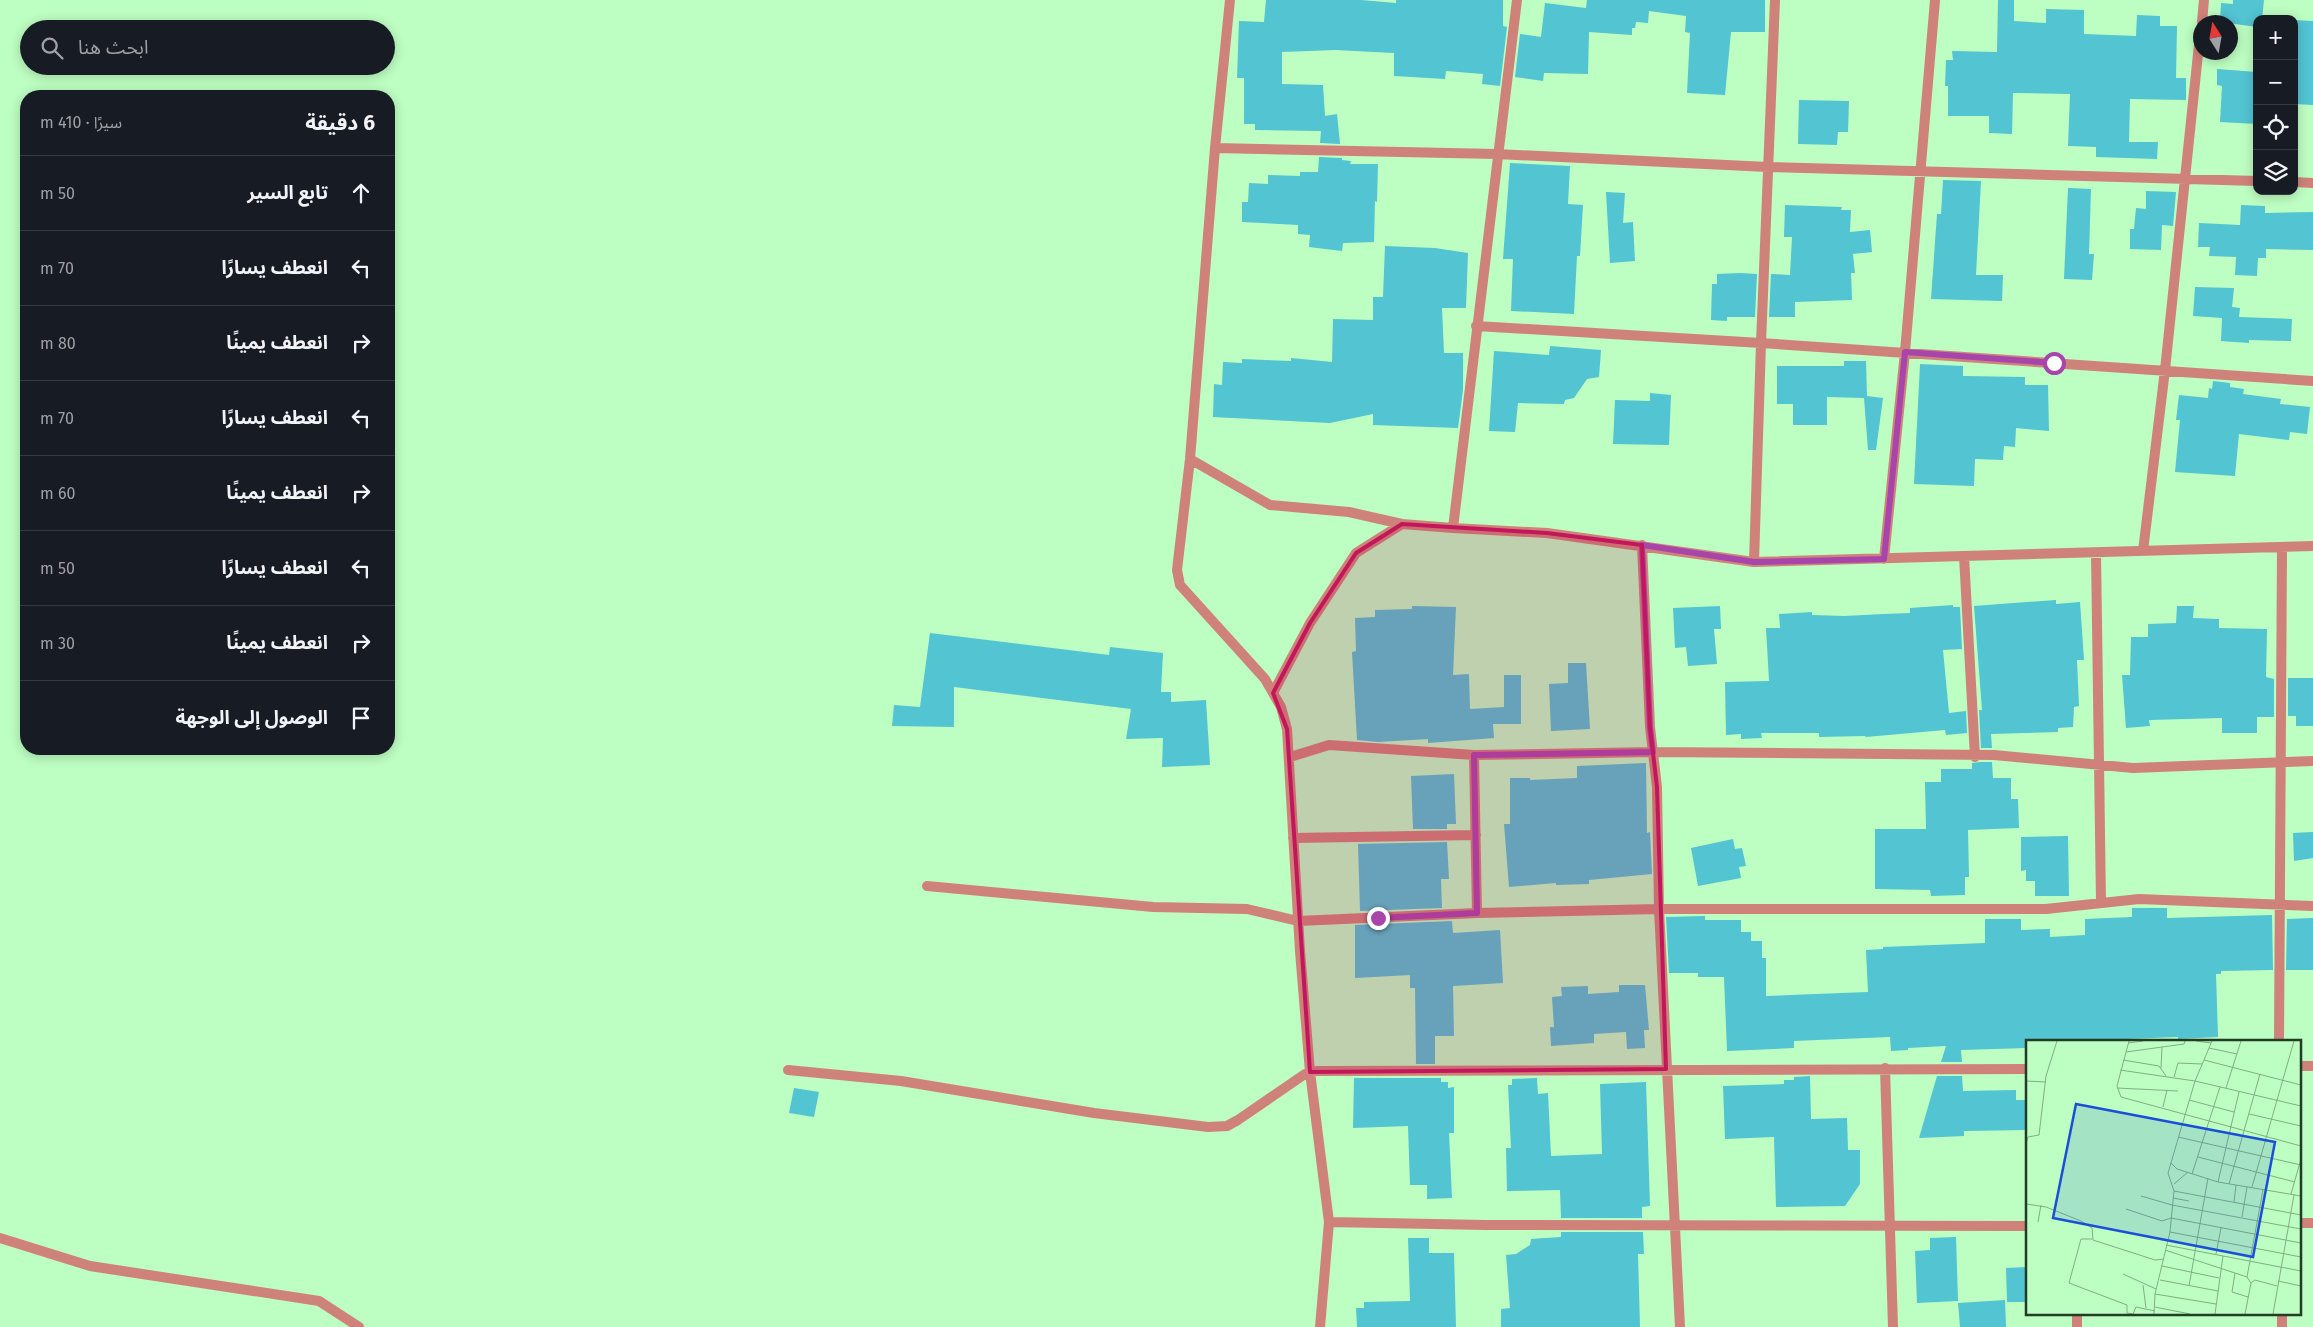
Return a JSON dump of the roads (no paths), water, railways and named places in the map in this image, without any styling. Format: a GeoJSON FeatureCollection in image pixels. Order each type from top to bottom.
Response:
{"type":"FeatureCollection","features":[{"type":"Feature","properties":{"kind":"street"},"geometry":{"type":"LineString","coordinates":[[1230,0],[1215,148],[1190,459],[1177,570],[1180,585],[1264,679],[1281,706],[1287,729],[1298,921],[1310,1072],[1329,1222],[1320,1327]]}},
{"type":"Feature","properties":{"kind":"street"},"geometry":{"type":"LineString","coordinates":[[1452,528],[1517,0]]}},
{"type":"Feature","properties":{"kind":"street"},"geometry":{"type":"LineString","coordinates":[[1754,562],[1760,342],[1775,0]]}},
{"type":"Feature","properties":{"kind":"street"},"geometry":{"type":"LineString","coordinates":[[1884,559],[1905,352],[1935,0]]}},
{"type":"Feature","properties":{"kind":"street"},"geometry":{"type":"LineString","coordinates":[[2203,15],[2204,0]]}},
{"type":"Feature","properties":{"kind":"street"},"geometry":{"type":"LineString","coordinates":[[2144,551],[2197,60]]}},
{"type":"Feature","properties":{"kind":"street"},"geometry":{"type":"LineString","coordinates":[[1215,148],[1497,154],[1768,167],[2185,177],[2253,181]]}},
{"type":"Feature","properties":{"kind":"street"},"geometry":{"type":"LineString","coordinates":[[2298,182],[2313,183]]}},
{"type":"Feature","properties":{"kind":"street"},"geometry":{"type":"LineString","coordinates":[[1476,326],[1760,342],[2313,381]]}},
{"type":"Feature","properties":{"kind":"street"},"geometry":{"type":"LineString","coordinates":[[1190,459],[1270,505],[1349,512],[1402,524],[1548,533],[1754,562],[2313,546]]}},
{"type":"Feature","properties":{"kind":"street"},"geometry":{"type":"LineString","coordinates":[[1273,693],[1310,623],[1356,552],[1402,524]]}},
{"type":"Feature","properties":{"kind":"street"},"geometry":{"type":"LineString","coordinates":[[1642,545],[1650,727],[1657,787],[1658,909],[1680,1327]]}},
{"type":"Feature","properties":{"kind":"street"},"geometry":{"type":"LineString","coordinates":[[2279,1040],[2282,548]]}},
{"type":"Feature","properties":{"kind":"street"},"geometry":{"type":"LineString","coordinates":[[2096,553],[2101,903]]}},
{"type":"Feature","properties":{"kind":"street"},"geometry":{"type":"LineString","coordinates":[[1964,556],[1975,756]]}},
{"type":"Feature","properties":{"kind":"street"},"geometry":{"type":"LineString","coordinates":[[1290,757],[1329,745],[1474,755],[1653,752],[1994,755],[2098,767],[2133,768],[2313,761]]}},
{"type":"Feature","properties":{"kind":"street"},"geometry":{"type":"LineString","coordinates":[[1474,755],[1477,913]]}},
{"type":"Feature","properties":{"kind":"street"},"geometry":{"type":"LineString","coordinates":[[1293,838],[1476,835]]}},
{"type":"Feature","properties":{"kind":"street"},"geometry":{"type":"LineString","coordinates":[[927,886],[1153,907],[1248,909],[1298,921],[1477,913],[1658,909],[2066,909],[2139,899],[2313,906]]}},
{"type":"Feature","properties":{"kind":"street"},"geometry":{"type":"LineString","coordinates":[[2300,1066],[2313,1066]]}},
{"type":"Feature","properties":{"kind":"street"},"geometry":{"type":"LineString","coordinates":[[1885,1068],[1892,1327]]}},
{"type":"Feature","properties":{"kind":"street"},"geometry":{"type":"LineString","coordinates":[[788,1070],[900,1080],[1094,1113],[1208,1127],[1227,1126],[1310,1072],[1885,1068],[2026,1069]]}},
{"type":"Feature","properties":{"kind":"street"},"geometry":{"type":"LineString","coordinates":[[1329,1222],[1486,1226],[2026,1226]]}},
{"type":"Feature","properties":{"kind":"street"},"geometry":{"type":"LineString","coordinates":[[2300,1223],[2313,1223]]}},
{"type":"Feature","properties":{"kind":"street"},"geometry":{"type":"LineString","coordinates":[[0,1238],[90,1266],[320,1300],[359,1327]]}},
{"type":"Feature","properties":{"kind":"street"},"geometry":{"type":"LineString","coordinates":[[2077,1314],[2077,1327]]}},
{"type":"Feature","properties":{"kind":"street"},"geometry":{"type":"LineString","coordinates":[[2282,1314],[2282,1327]]}}]}
